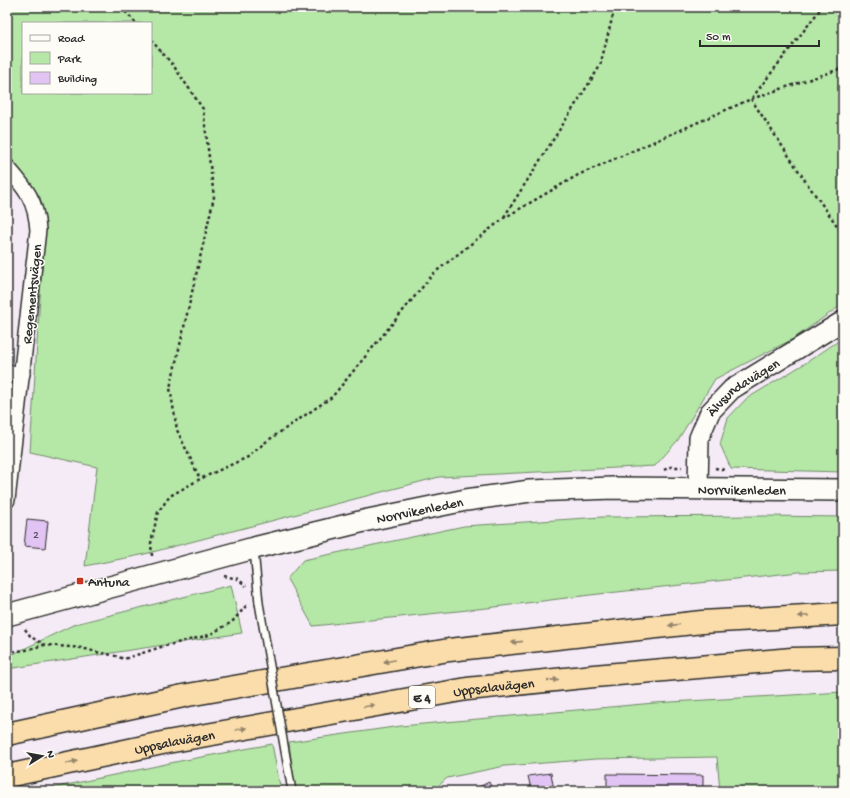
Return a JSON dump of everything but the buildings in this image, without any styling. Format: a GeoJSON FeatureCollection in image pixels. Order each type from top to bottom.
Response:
{"type":"FeatureCollection","features":[{"type":"Feature","properties":{"kind":"highway"},"geometry":{"type":"LineString","coordinates":[[7,734],[188,695],[449,650],[702,622],[843,614]]}},
{"type":"Feature","properties":{"kind":"highway","name":"Uppsalavägen"},"geometry":{"type":"LineString","coordinates":[[7,776],[167,742],[467,689],[594,676],[784,660],[843,658]]}},
{"type":"Feature","properties":{"kind":"main road","name":"Norrvikenleden"},"geometry":{"type":"LineString","coordinates":[[7,615],[254,548],[375,518],[466,500],[530,491],[613,488],[843,490]]}},
{"type":"Feature","properties":{"kind":"street","name":"Regementsvägen"},"geometry":{"type":"LineString","coordinates":[[7,167],[29,194],[35,207],[38,230],[7,500]]}},
{"type":"Feature","properties":{"kind":"street","name":"Älvsundavägen"},"geometry":{"type":"LineString","coordinates":[[698,488],[699,438],[710,412],[732,389],[843,321]]}},
{"type":"Feature","properties":{"kind":"street"},"geometry":{"type":"LineString","coordinates":[[7,373],[22,374]]}},
{"type":"Feature","properties":{"kind":"lane"},"geometry":{"type":"LineString","coordinates":[[254,548],[259,603],[292,791]]}},
{"type":"Feature","properties":{"kind":"path"},"geometry":{"type":"LineString","coordinates":[[121,7],[135,22]]}},
{"type":"Feature","properties":{"kind":"path"},"geometry":{"type":"LineString","coordinates":[[504,218],[600,66],[615,7]]}},
{"type":"Feature","properties":{"kind":"path"},"geometry":{"type":"LineString","coordinates":[[751,99],[822,7]]}},
{"type":"Feature","properties":{"kind":"path"},"geometry":{"type":"LineString","coordinates":[[152,41],[173,65],[203,109],[214,196],[170,388],[177,430],[200,479]]}},
{"type":"Feature","properties":{"kind":"path"},"geometry":{"type":"LineString","coordinates":[[157,574],[151,543],[158,512],[170,496],[200,479],[248,457],[267,441],[332,397],[434,273],[504,218],[578,175],[751,99],[843,68]]}},
{"type":"Feature","properties":{"kind":"path"},"geometry":{"type":"LineString","coordinates":[[751,99],[806,182],[843,234]]}},
{"type":"Feature","properties":{"kind":"path"},"geometry":{"type":"LineString","coordinates":[[223,576],[238,579],[248,588]]}},
{"type":"Feature","properties":{"kind":"path"},"geometry":{"type":"LineString","coordinates":[[7,652],[26,650],[45,645],[82,648],[124,659],[161,647],[209,635],[232,622],[246,606],[259,603]]}},
{"type":"Feature","properties":{"kind":"path"},"geometry":{"type":"LineString","coordinates":[[24,628],[31,637],[45,645]]}},
{"type":"Feature","properties":{"kind":"green space"},"geometry":{"type":"Polygon","coordinates":[[[7,7],[843,7],[843,304],[793,339],[715,379],[678,440],[655,466],[439,477],[141,555],[85,566],[97,467],[30,452],[45,219],[40,197],[7,156],[7,7]]]}},
{"type":"Feature","properties":{"kind":"green space"},"geometry":{"type":"Polygon","coordinates":[[[843,338],[843,472],[731,469],[720,444],[728,418],[746,399],[804,364],[843,338]]]}},
{"type":"Feature","properties":{"kind":"green space"},"geometry":{"type":"Polygon","coordinates":[[[602,517],[843,517],[843,571],[799,572],[487,608],[313,626],[287,579],[303,560],[464,526],[602,517]]]}},
{"type":"Feature","properties":{"kind":"green space"},"geometry":{"type":"Polygon","coordinates":[[[231,585],[242,633],[7,669],[7,657],[75,624],[231,585]]]}},
{"type":"Feature","properties":{"kind":"green space"},"geometry":{"type":"Polygon","coordinates":[[[843,692],[843,791],[720,791],[717,757],[596,759],[505,766],[447,778],[433,791],[295,791],[289,742],[401,726],[654,703],[843,692]]]}},
{"type":"Feature","properties":{"kind":"green space"},"geometry":{"type":"Polygon","coordinates":[[[272,744],[281,791],[38,791],[180,761],[272,744]]]}},
{"type":"Feature","properties":{"kind":"place","name":"Antuna"},"geometry":{"type":"Point","coordinates":[80,581]}}]}
